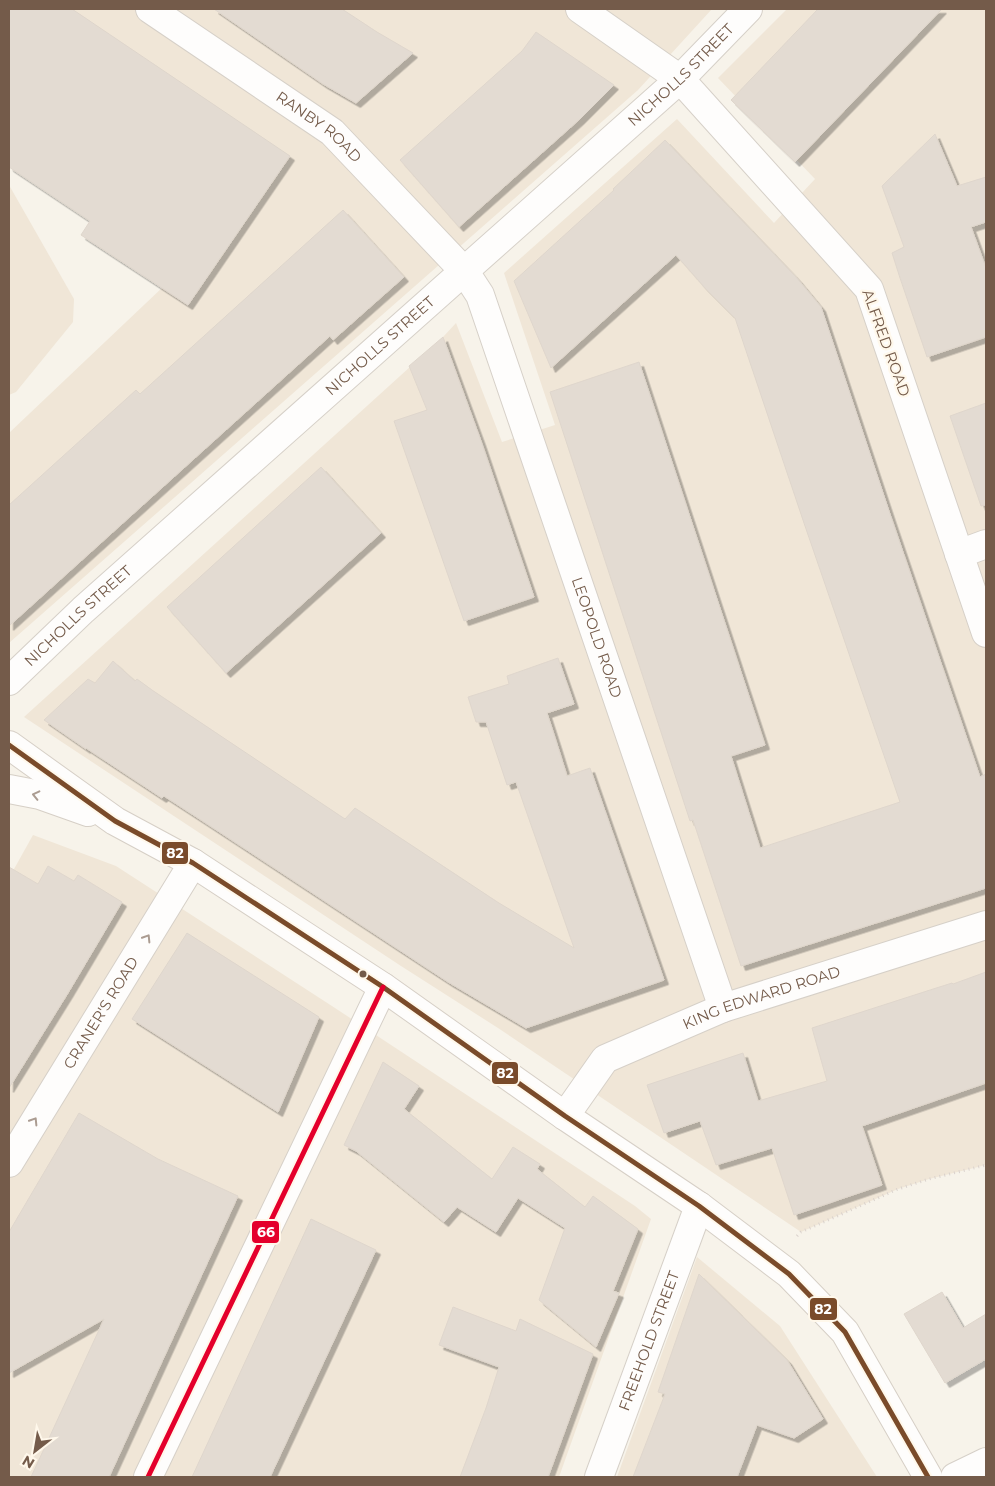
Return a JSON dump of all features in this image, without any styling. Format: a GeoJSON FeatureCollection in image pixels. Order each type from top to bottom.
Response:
{"type":"FeatureCollection","features":[{"type":"Feature","properties":{"kind":"street","name":"RANBY ROAD"},"geometry":{"type":"LineString","coordinates":[[150,9],[332,132],[465,272]]}},
{"type":"Feature","properties":{"kind":"street","name":"ALFRED ROAD"},"geometry":{"type":"LineString","coordinates":[[580,9],[680,79],[869,289],[986,633]]}},
{"type":"Feature","properties":{"kind":"street","name":"NICHOLLS STREET"},"geometry":{"type":"LineString","coordinates":[[9,681],[83,610],[680,79],[748,9]]}},
{"type":"Feature","properties":{"kind":"street","name":"LEOPOLD ROAD"},"geometry":{"type":"LineString","coordinates":[[465,272],[480,295],[723,1008]]}},
{"type":"Feature","properties":{"kind":"street"},"geometry":{"type":"LineString","coordinates":[[959,554],[986,544]]}},
{"type":"Feature","properties":{"kind":"street"},"geometry":{"type":"LineString","coordinates":[[9,745],[115,821],[193,863],[383,987],[566,1116],[699,1206],[789,1274],[845,1332],[928,1477]]}},
{"type":"Feature","properties":{"kind":"street"},"geometry":{"type":"LineString","coordinates":[[9,789],[40,795],[115,821]]}},
{"type":"Feature","properties":{"kind":"street","name":"CRANER'S ROAD"},"geometry":{"type":"LineString","coordinates":[[9,1163],[193,863]]}},
{"type":"Feature","properties":{"kind":"street","name":"KING EDWARD ROAD"},"geometry":{"type":"LineString","coordinates":[[566,1116],[605,1059],[723,1008],[986,925]]}},
{"type":"Feature","properties":{"kind":"street"},"geometry":{"type":"LineString","coordinates":[[148,1477],[383,987]]}},
{"type":"Feature","properties":{"kind":"street","name":"FREEHOLD STREET"},"geometry":{"type":"LineString","coordinates":[[599,1477],[699,1206]]}},
{"type":"Feature","properties":{"kind":"street"},"geometry":{"type":"LineString","coordinates":[[955,1477],[986,1462]]}},
{"type":"Feature","properties":{"kind":"path"},"geometry":{"type":"LineString","coordinates":[[773,1262],[801,1232],[898,1189],[929,1178],[986,1164]]}},
{"type":"Feature","properties":{"kind":"shaded area"},"geometry":{"type":"Polygon","coordinates":[[[9,9],[712,9],[638,90],[9,643],[9,433],[203,249],[9,121],[9,9]]]}},
{"type":"Feature","properties":{"kind":"shaded area"},"geometry":{"type":"Polygon","coordinates":[[[787,9],[986,9],[986,1165],[898,1189],[801,1232],[498,1028],[24,717],[443,337],[456,323],[502,442],[555,425],[504,273],[677,119],[774,223],[815,179],[718,78],[787,9]]]}},
{"type":"Feature","properties":{"kind":"shaded area"},"geometry":{"type":"Polygon","coordinates":[[[9,185],[74,299],[73,322],[16,392],[9,395],[9,185]]]}},
{"type":"Feature","properties":{"kind":"shaded area"},"geometry":{"type":"Polygon","coordinates":[[[33,835],[116,866],[335,1008],[635,1206],[651,1219],[559,1477],[9,1477],[9,878],[33,835]]]}},
{"type":"Feature","properties":{"kind":"shaded area"},"geometry":{"type":"Polygon","coordinates":[[[697,1257],[780,1326],[877,1477],[617,1477],[697,1257]]]}},
{"type":"Feature","properties":{"kind":"building"},"geometry":{"type":"Polygon","coordinates":[[[9,9],[72,9],[290,156],[188,305],[81,235],[90,221],[9,167],[9,9]]]}},
{"type":"Feature","properties":{"kind":"building"},"geometry":{"type":"Polygon","coordinates":[[[214,9],[342,9],[413,53],[356,103],[323,84],[214,9]]]}},
{"type":"Feature","properties":{"kind":"building"},"geometry":{"type":"Polygon","coordinates":[[[818,9],[942,9],[795,162],[731,100],[818,9]]]}},
{"type":"Feature","properties":{"kind":"building"},"geometry":{"type":"Polygon","coordinates":[[[536,32],[614,85],[580,119],[459,227],[400,160],[522,51],[536,32]]]}},
{"type":"Feature","properties":{"kind":"building"},"geometry":{"type":"Polygon","coordinates":[[[935,134],[957,186],[986,177],[986,222],[971,227],[986,268],[986,337],[927,357],[892,253],[904,247],[882,186],[935,134]]]}},
{"type":"Feature","properties":{"kind":"building"},"geometry":{"type":"Polygon","coordinates":[[[665,140],[796,277],[821,307],[980,777],[986,774],[986,888],[741,966],[693,820],[690,821],[550,392],[639,362],[765,745],[731,756],[760,848],[900,802],[735,318],[676,255],[551,368],[514,281],[614,190],[665,140]]]}},
{"type":"Feature","properties":{"kind":"building"},"geometry":{"type":"Polygon","coordinates":[[[343,210],[404,277],[333,340],[330,336],[9,626],[9,505],[136,390],[140,394],[343,210]]]}},
{"type":"Feature","properties":{"kind":"building"},"geometry":{"type":"Polygon","coordinates":[[[443,337],[481,441],[534,597],[464,621],[394,421],[427,410],[409,366],[443,337]]]}},
{"type":"Feature","properties":{"kind":"building"},"geometry":{"type":"Polygon","coordinates":[[[986,403],[986,505],[981,506],[950,416],[986,403]]]}},
{"type":"Feature","properties":{"kind":"building"},"geometry":{"type":"Polygon","coordinates":[[[321,467],[381,533],[226,673],[167,607],[321,467]]]}},
{"type":"Feature","properties":{"kind":"building"},"geometry":{"type":"Polygon","coordinates":[[[558,658],[574,704],[547,713],[567,776],[590,768],[664,980],[526,1028],[448,982],[164,796],[162,798],[44,720],[88,679],[95,683],[113,661],[135,681],[137,679],[345,819],[355,808],[499,903],[574,948],[516,782],[507,785],[486,722],[476,722],[468,697],[509,684],[507,676],[558,658]]]}},
{"type":"Feature","properties":{"kind":"building"},"geometry":{"type":"Polygon","coordinates":[[[48,866],[74,881],[78,875],[122,902],[9,1088],[9,867],[38,884],[48,866]]]}},
{"type":"Feature","properties":{"kind":"building"},"geometry":{"type":"Polygon","coordinates":[[[187,933],[319,1017],[278,1112],[132,1019],[187,933]]]}},
{"type":"Feature","properties":{"kind":"building"},"geometry":{"type":"Polygon","coordinates":[[[986,972],[986,1083],[862,1126],[882,1185],[794,1215],[772,1148],[716,1165],[700,1121],[664,1133],[647,1085],[743,1053],[758,1101],[827,1081],[812,1028],[986,972]]]}},
{"type":"Feature","properties":{"kind":"building"},"geometry":{"type":"Polygon","coordinates":[[[383,1062],[419,1086],[404,1109],[492,1179],[513,1147],[540,1164],[537,1169],[585,1207],[593,1196],[638,1229],[613,1291],[619,1293],[596,1347],[539,1300],[565,1228],[518,1198],[496,1232],[457,1207],[444,1222],[356,1151],[344,1145],[383,1062]]]}},
{"type":"Feature","properties":{"kind":"building"},"geometry":{"type":"Polygon","coordinates":[[[79,1113],[158,1159],[238,1196],[109,1477],[31,1477],[104,1319],[9,1373],[9,1232],[79,1113]]]}},
{"type":"Feature","properties":{"kind":"building"},"geometry":{"type":"Polygon","coordinates":[[[311,1219],[376,1250],[270,1477],[192,1477],[311,1219]]]}},
{"type":"Feature","properties":{"kind":"building"},"geometry":{"type":"Polygon","coordinates":[[[699,1274],[787,1360],[823,1419],[794,1438],[757,1425],[737,1477],[633,1477],[665,1394],[658,1392],[699,1274]]]}},
{"type":"Feature","properties":{"kind":"building"},"geometry":{"type":"Polygon","coordinates":[[[942,1292],[963,1328],[986,1314],[986,1359],[945,1383],[904,1314],[942,1292]]]}},
{"type":"Feature","properties":{"kind":"building"},"geometry":{"type":"Polygon","coordinates":[[[453,1307],[516,1331],[520,1319],[593,1354],[548,1477],[460,1477],[499,1367],[439,1345],[453,1307]]]}},
{"type":"Feature","properties":{"kind":"transit line","name":"82"},"geometry":{"type":"LineString","coordinates":[[9,745],[115,821],[193,863],[383,987],[565,1116],[699,1206],[789,1274],[845,1332],[928,1477]]}},
{"type":"Feature","properties":{"kind":"transit line","name":"66"},"geometry":{"type":"LineString","coordinates":[[148,1477],[383,987]]}}]}
